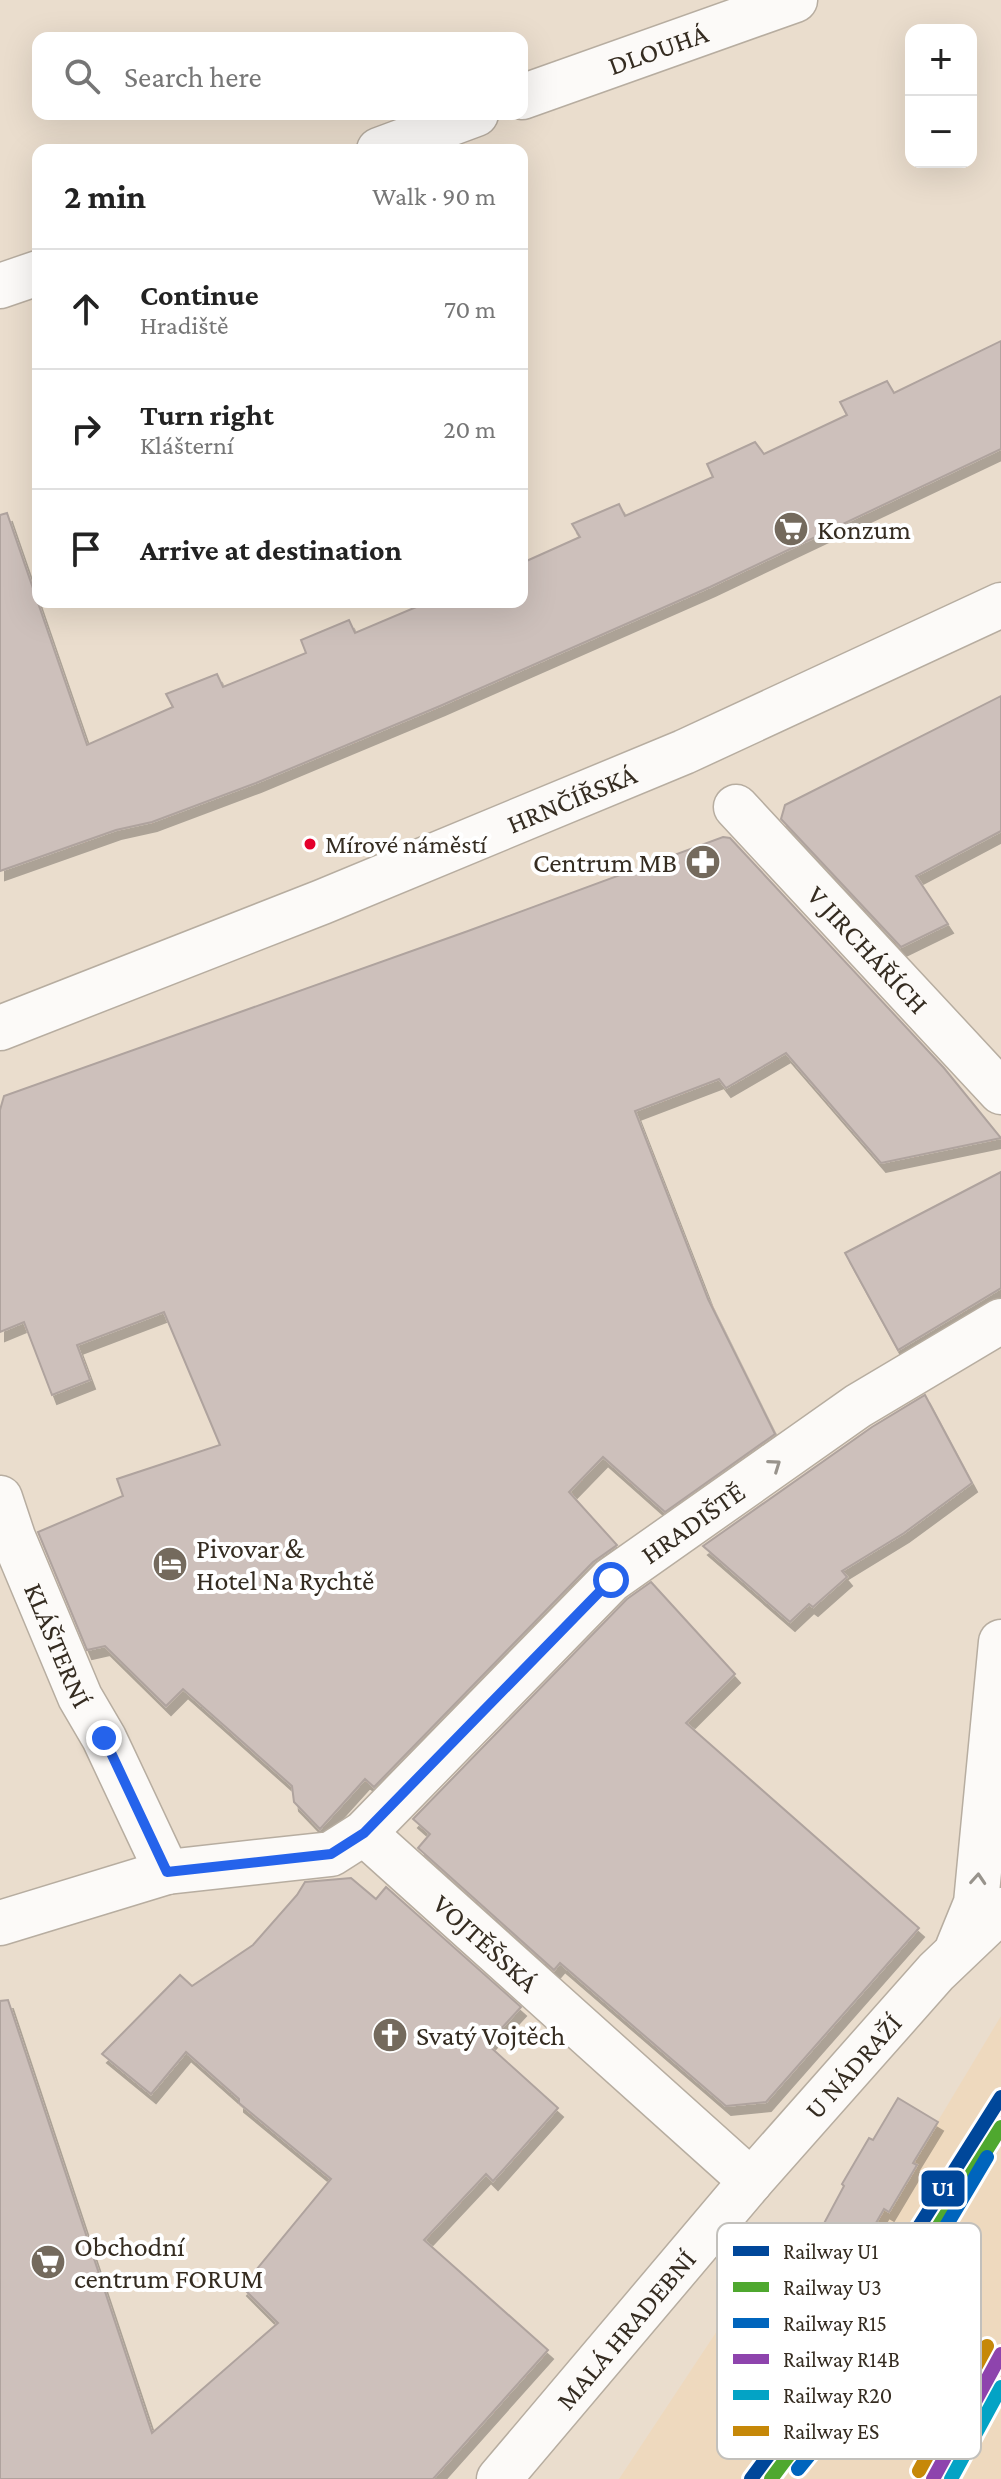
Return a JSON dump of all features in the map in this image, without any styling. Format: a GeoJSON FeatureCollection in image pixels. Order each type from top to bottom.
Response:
{"type":"FeatureCollection","features":[{"type":"Feature","properties":{"kind":"street","name":"DLOUHÁ"},"geometry":{"type":"LineString","coordinates":[[528,95],[795,0]]}},
{"type":"Feature","properties":{"kind":"street"},"geometry":{"type":"LineString","coordinates":[[395,144],[460,120]]}},
{"type":"Feature","properties":{"kind":"street"},"geometry":{"type":"LineString","coordinates":[[0,286],[32,275]]}},
{"type":"Feature","properties":{"kind":"street","name":"HRNČÍŘSKÁ"},"geometry":{"type":"LineString","coordinates":[[0,1028],[322,902],[684,752],[1001,605]]}},
{"type":"Feature","properties":{"kind":"street","name":"V JIRCHÁŘÍCH"},"geometry":{"type":"LineString","coordinates":[[736,807],[1001,1092]]}},
{"type":"Feature","properties":{"kind":"street","name":"HRADIŠTĚ"},"geometry":{"type":"LineString","coordinates":[[0,1923],[167,1872],[331,1854],[364,1833],[611,1580],[858,1406],[1001,1321]]}},
{"type":"Feature","properties":{"kind":"street","name":"KLÁŠTERNÍ"},"geometry":{"type":"LineString","coordinates":[[0,1498],[13,1537],[80,1697],[104,1738],[167,1872]]}},
{"type":"Feature","properties":{"kind":"street","name":"U NÁDRAŽÍ"},"geometry":{"type":"LineString","coordinates":[[956,1953],[976,1903],[1001,1642]]}},
{"type":"Feature","properties":{"kind":"street","name":"VOJTĚŠSKÁ"},"geometry":{"type":"LineString","coordinates":[[364,1833],[751,2181]]}},
{"type":"Feature","properties":{"kind":"street","name":"U NÁDRAŽÍ"},"geometry":{"type":"LineString","coordinates":[[751,2181],[956,1953],[1001,1910]]}},
{"type":"Feature","properties":{"kind":"street","name":"MALÁ HRADEBNÍ"},"geometry":{"type":"LineString","coordinates":[[499,2479],[751,2181]]}},
{"type":"Feature","properties":{"kind":"shaded area"},"geometry":{"type":"Polygon","coordinates":[[[1001,2016],[1001,2479],[619,2479],[717,2331],[717,2459],[981,2459],[981,2223],[872,2223],[1001,2016]]]}},
{"type":"Feature","properties":{"kind":"building"},"geometry":{"type":"Polygon","coordinates":[[[1001,341],[1001,449],[710,587],[440,706],[256,783],[152,822],[116,830],[0,871],[0,515],[7,513],[32,586],[32,608],[40,608],[87,745],[173,707],[166,694],[217,674],[223,687],[306,653],[301,640],[349,620],[355,633],[414,608],[528,608],[528,560],[580,537],[572,524],[619,504],[625,516],[713,477],[707,464],[755,442],[764,454],[847,415],[840,402],[887,381],[894,393],[1001,341]]]}},
{"type":"Feature","properties":{"kind":"building"},"geometry":{"type":"Polygon","coordinates":[[[1001,696],[1001,831],[916,876],[948,924],[901,947],[781,819],[785,805],[1001,696]]]}},
{"type":"Feature","properties":{"kind":"building"},"geometry":{"type":"Polygon","coordinates":[[[723,837],[730,838],[944,1068],[1001,1138],[881,1163],[786,1053],[726,1088],[719,1079],[635,1111],[708,1299],[775,1434],[665,1512],[603,1457],[569,1492],[617,1545],[593,1562],[374,1787],[365,1779],[320,1829],[294,1802],[292,1786],[183,1689],[166,1706],[105,1646],[87,1650],[38,1532],[123,1496],[117,1479],[220,1445],[164,1312],[77,1345],[90,1380],[52,1395],[24,1322],[0,1332],[0,1110],[4,1096],[723,837]]]}},
{"type":"Feature","properties":{"kind":"building"},"geometry":{"type":"Polygon","coordinates":[[[1001,1172],[1001,1288],[898,1350],[845,1253],[1001,1172]]]}},
{"type":"Feature","properties":{"kind":"building"},"geometry":{"type":"Polygon","coordinates":[[[925,1395],[972,1483],[904,1533],[842,1571],[847,1577],[813,1607],[809,1604],[790,1622],[703,1546],[872,1427],[925,1395]]]}},
{"type":"Feature","properties":{"kind":"building"},"geometry":{"type":"Polygon","coordinates":[[[651,1582],[735,1674],[686,1723],[919,1928],[766,2102],[726,2106],[560,1963],[554,1970],[418,1848],[430,1834],[413,1819],[627,1599],[651,1582]]]}},
{"type":"Feature","properties":{"kind":"building"},"geometry":{"type":"Polygon","coordinates":[[[351,1878],[376,1899],[386,1887],[521,2007],[487,2044],[558,2108],[493,2181],[486,2174],[424,2240],[548,2350],[433,2479],[0,2479],[0,2001],[8,2000],[152,2433],[278,2323],[242,2287],[331,2179],[239,2103],[239,2099],[186,2052],[151,2094],[102,2054],[180,1975],[192,1986],[253,1945],[305,1882],[351,1878]]]}},
{"type":"Feature","properties":{"kind":"building"},"geometry":{"type":"Polygon","coordinates":[[[898,2098],[938,2122],[889,2212],[884,2209],[876,2223],[824,2223],[844,2186],[842,2184],[869,2138],[873,2140],[898,2098]]]}},
{"type":"Feature","properties":{"kind":"rail line","name":"U1"},"geometry":{"type":"LineString","coordinates":[[921,2223],[1001,2097]]}},
{"type":"Feature","properties":{"kind":"rail line","name":"U3"},"geometry":{"type":"LineString","coordinates":[[940,2223],[1001,2127]]}},
{"type":"Feature","properties":{"kind":"rail line","name":"R15"},"geometry":{"type":"LineString","coordinates":[[948,2223],[987,2157]]}},
{"type":"Feature","properties":{"kind":"rail line","name":"ES"},"geometry":{"type":"LineString","coordinates":[[981,2357],[987,2346]]}},
{"type":"Feature","properties":{"kind":"rail line","name":"R14B"},"geometry":{"type":"LineString","coordinates":[[981,2391],[1001,2354]]}},
{"type":"Feature","properties":{"kind":"rail line","name":"R20"},"geometry":{"type":"LineString","coordinates":[[981,2424],[1001,2387]]}},
{"type":"Feature","properties":{"kind":"rail line","name":"U1"},"geometry":{"type":"LineString","coordinates":[[751,2479],[766,2459]]}},
{"type":"Feature","properties":{"kind":"rail line","name":"U3"},"geometry":{"type":"LineString","coordinates":[[771,2479],[786,2459]]}},
{"type":"Feature","properties":{"kind":"rail line","name":"R15"},"geometry":{"type":"LineString","coordinates":[[798,2469],[806,2459]]}},
{"type":"Feature","properties":{"kind":"rail line","name":"ES"},"geometry":{"type":"LineString","coordinates":[[919,2471],[926,2459]]}},
{"type":"Feature","properties":{"kind":"rail line","name":"R14B"},"geometry":{"type":"LineString","coordinates":[[933,2479],[944,2459]]}},
{"type":"Feature","properties":{"kind":"rail line","name":"R20"},"geometry":{"type":"LineString","coordinates":[[951,2479],[962,2459]]}},
{"type":"Feature","properties":{"kind":"place","name":"Konzum"},"geometry":{"type":"Point","coordinates":[791,529]}},
{"type":"Feature","properties":{"kind":"place","name":"Mírové náměstí"},"geometry":{"type":"Point","coordinates":[310,844]}},
{"type":"Feature","properties":{"kind":"place","name":"Centrum MB"},"geometry":{"type":"Point","coordinates":[703,862]}},
{"type":"Feature","properties":{"kind":"place","name":"Pivovar & Hotel Na Rychtě"},"geometry":{"type":"Point","coordinates":[170,1564]}},
{"type":"Feature","properties":{"kind":"place","name":"Svatý Vojtěch"},"geometry":{"type":"Point","coordinates":[390,2035]}},
{"type":"Feature","properties":{"kind":"place","name":"Obchodní centrum FORUM"},"geometry":{"type":"Point","coordinates":[48,2262]}},
{"type":"Feature","properties":{"kind":"route"},"geometry":{"type":"LineString","coordinates":[[104,1738],[167,1872],[331,1854],[364,1833],[611,1580]]}}]}
